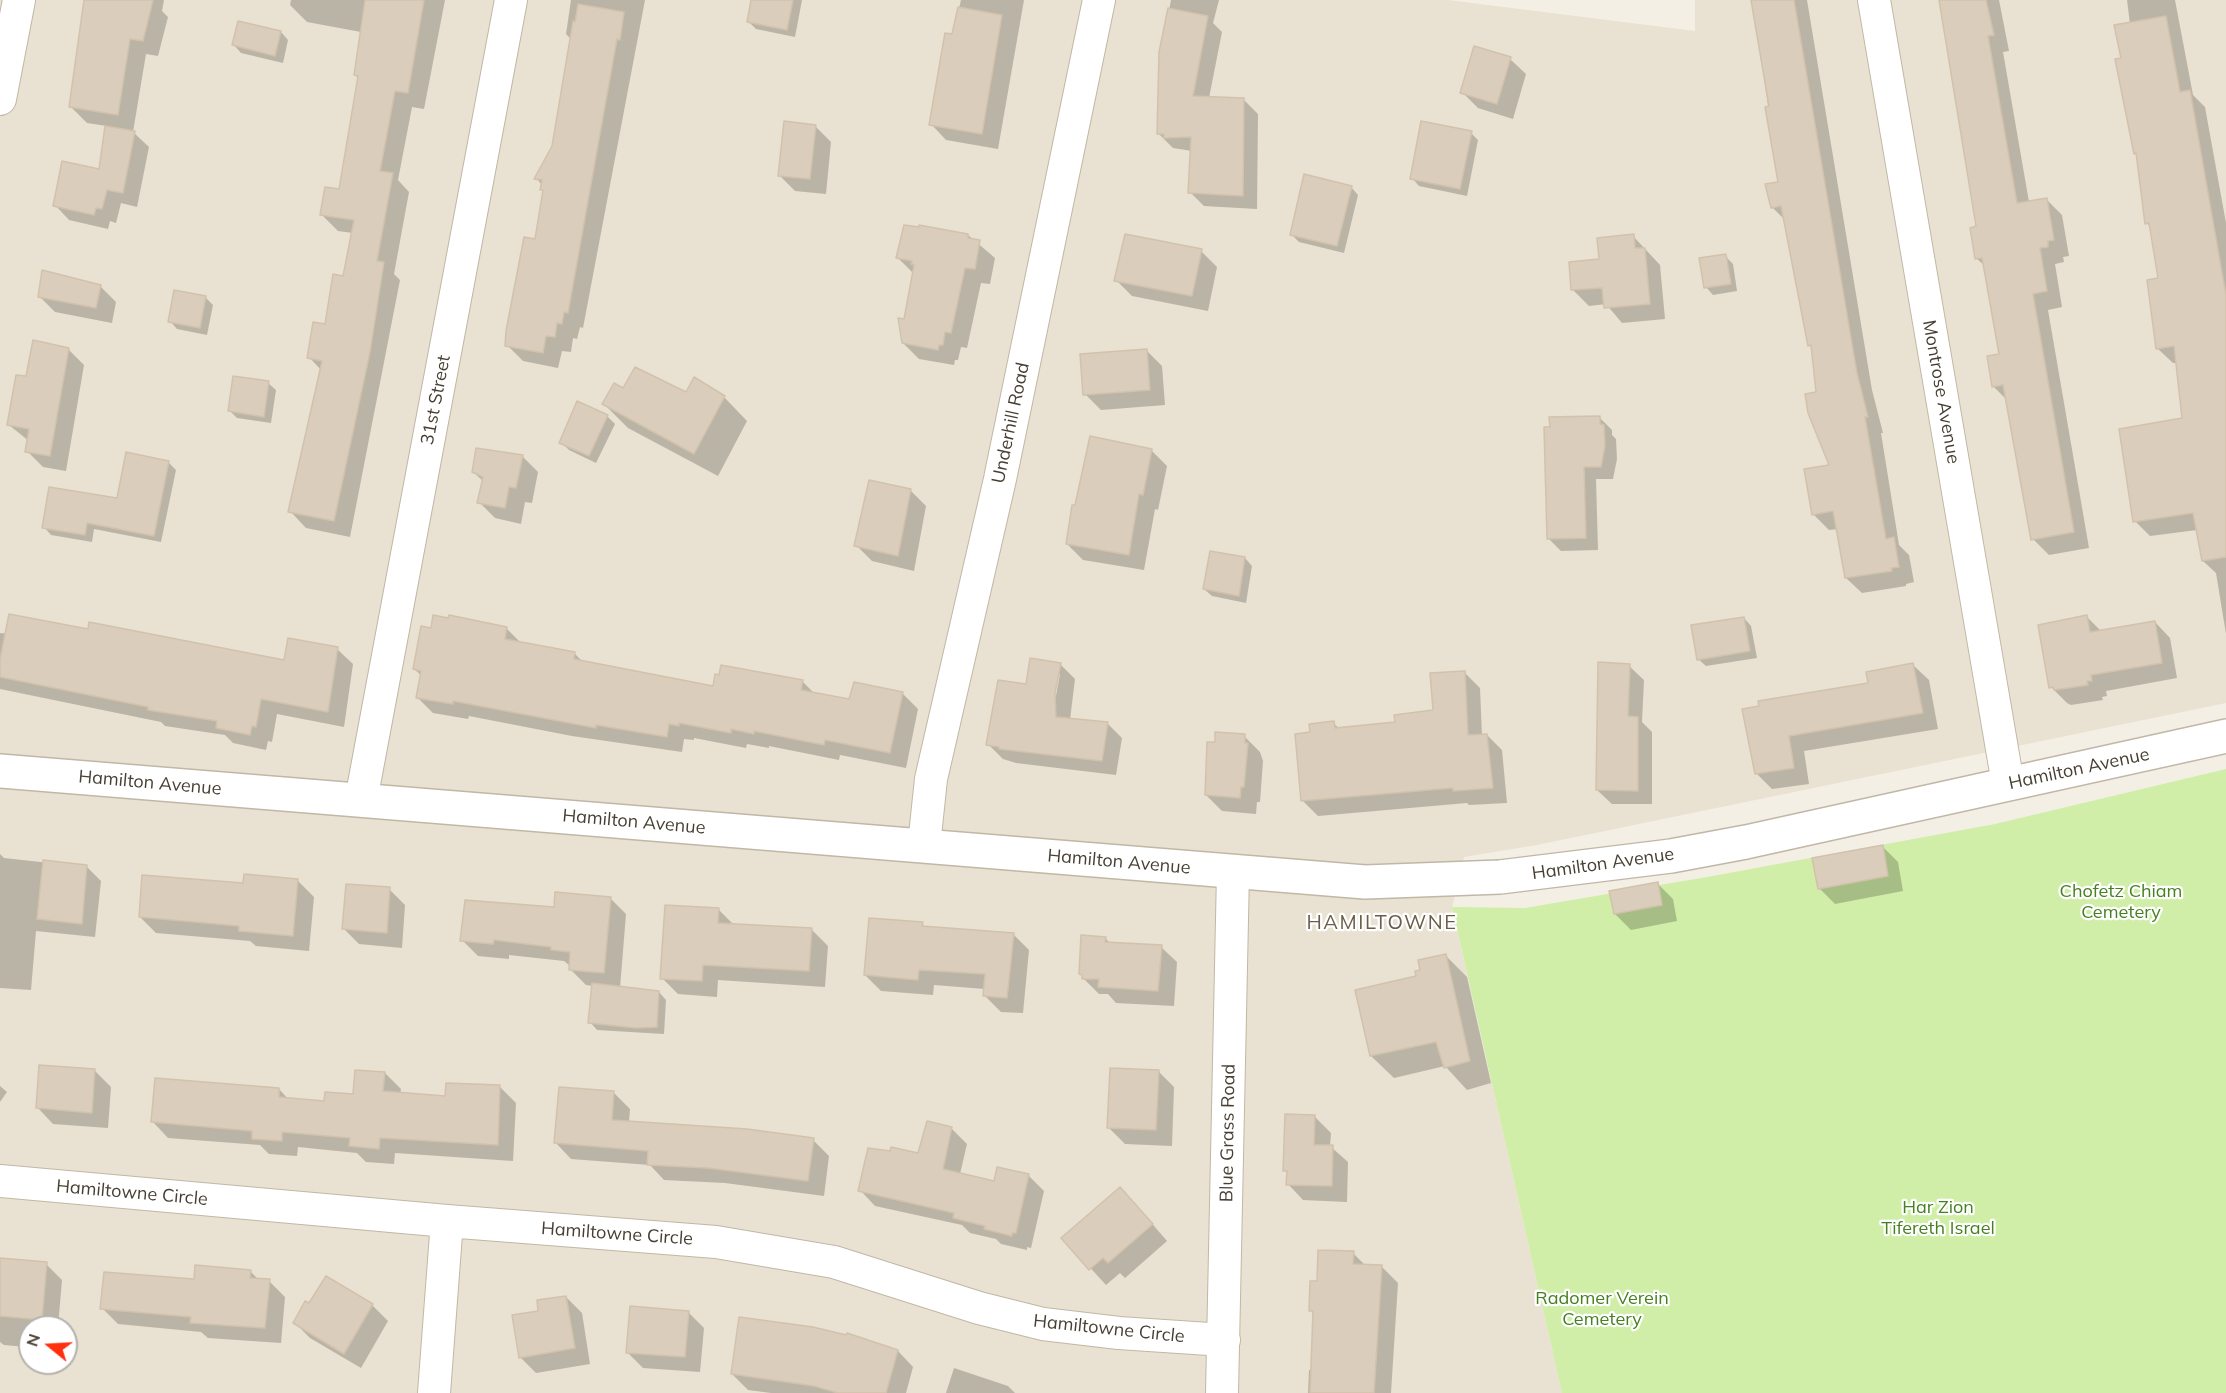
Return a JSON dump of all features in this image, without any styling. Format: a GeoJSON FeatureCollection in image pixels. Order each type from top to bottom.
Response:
{"type":"FeatureCollection","features":[{"type":"Feature","properties":{"kind":"street"},"geometry":{"type":"LineString","coordinates":[[0,99],[19,0]]}},
{"type":"Feature","properties":{"kind":"street","name":"31st Street"},"geometry":{"type":"LineString","coordinates":[[361,800],[511,0]]}},
{"type":"Feature","properties":{"kind":"street","name":"Underhill Road"},"geometry":{"type":"LineString","coordinates":[[924,845],[931,779],[1000,479],[1099,0]]}},
{"type":"Feature","properties":{"kind":"street","name":"Montrose Avenue"},"geometry":{"type":"LineString","coordinates":[[1874,0],[2008,784]]}},
{"type":"Feature","properties":{"kind":"street","name":"Hamilton Avenue"},"geometry":{"type":"LineString","coordinates":[[0,771],[1365,882],[1500,877],[1692,852],[2226,736]]}},
{"type":"Feature","properties":{"kind":"street","name":"Blue Grass Road"},"geometry":{"type":"LineString","coordinates":[[1222,1393],[1233,872]]}},
{"type":"Feature","properties":{"kind":"street","name":"Hamiltowne Circle"},"geometry":{"type":"LineString","coordinates":[[0,1181],[447,1221],[716,1242],[834,1262],[979,1308],[1043,1324],[1119,1333],[1224,1340]]}},
{"type":"Feature","properties":{"kind":"street"},"geometry":{"type":"LineString","coordinates":[[434,1393],[447,1221]]}},
{"type":"Feature","properties":{"kind":"shaded area"},"geometry":{"type":"Polygon","coordinates":[[[0,0],[1448,0],[1695,31],[1695,0],[2226,0],[2226,703],[1537,845],[1464,857],[1452,908],[1562,1393],[0,1393],[0,0]]]}},
{"type":"Feature","properties":{"kind":"green space"},"geometry":{"type":"Polygon","coordinates":[[[2226,769],[2226,1393],[1562,1393],[1452,907],[1525,908],[1707,877],[1995,824],[2226,769]]]}},
{"type":"Feature","properties":{"kind":"building"},"geometry":{"type":"Polygon","coordinates":[[[84,0],[153,0],[143,41],[130,39],[118,115],[69,107],[84,0]]]}},
{"type":"Feature","properties":{"kind":"building"},"geometry":{"type":"Polygon","coordinates":[[[365,0],[424,0],[408,93],[395,91],[380,171],[393,173],[377,261],[384,262],[370,352],[334,521],[288,512],[322,361],[307,358],[313,322],[325,324],[333,274],[343,276],[354,220],[320,215],[325,187],[339,189],[358,76],[354,75],[365,0]]]}},
{"type":"Feature","properties":{"kind":"building"},"geometry":{"type":"Polygon","coordinates":[[[751,0],[793,0],[787,30],[747,22],[751,0]]]}},
{"type":"Feature","properties":{"kind":"building"},"geometry":{"type":"Polygon","coordinates":[[[1751,0],[1794,0],[1857,373],[1868,417],[1865,417],[1886,539],[1894,537],[1899,567],[1891,568],[1892,571],[1845,578],[1833,511],[1812,515],[1804,469],[1829,465],[1808,413],[1805,394],[1816,392],[1811,345],[1808,346],[1781,206],[1771,208],[1765,184],[1778,182],[1765,107],[1769,106],[1751,0]]]}},
{"type":"Feature","properties":{"kind":"building"},"geometry":{"type":"Polygon","coordinates":[[[1939,0],[1986,0],[1994,35],[1988,36],[2017,203],[2047,198],[2054,240],[2048,241],[2048,247],[2040,248],[2047,291],[2033,294],[2074,532],[2031,540],[2003,385],[1992,387],[1987,356],[1999,354],[1982,258],[1975,259],[1970,228],[1976,226],[1939,0]]]}},
{"type":"Feature","properties":{"kind":"building"},"geometry":{"type":"Polygon","coordinates":[[[578,4],[624,12],[620,40],[617,39],[568,313],[564,312],[562,324],[557,323],[555,337],[546,336],[543,353],[505,346],[506,331],[524,237],[535,239],[543,190],[540,190],[542,180],[534,179],[552,146],[573,21],[575,22],[578,4]]]}},
{"type":"Feature","properties":{"kind":"building"},"geometry":{"type":"Polygon","coordinates":[[[958,7],[1002,15],[982,134],[929,125],[945,33],[952,34],[958,7]]]}},
{"type":"Feature","properties":{"kind":"building"},"geometry":{"type":"Polygon","coordinates":[[[1168,8],[1208,16],[1193,96],[1244,98],[1243,196],[1188,193],[1191,137],[1164,138],[1164,134],[1157,134],[1159,52],[1168,8]]]}},
{"type":"Feature","properties":{"kind":"building"},"geometry":{"type":"Polygon","coordinates":[[[2166,16],[2180,92],[2190,90],[2226,295],[2226,557],[2202,561],[2193,513],[2133,522],[2119,429],[2182,418],[2174,346],[2156,349],[2147,280],[2158,278],[2149,223],[2145,224],[2136,153],[2134,154],[2115,59],[2121,58],[2114,25],[2166,16]]]}},
{"type":"Feature","properties":{"kind":"building"},"geometry":{"type":"Polygon","coordinates":[[[238,21],[281,31],[275,56],[232,45],[238,21]]]}},
{"type":"Feature","properties":{"kind":"building"},"geometry":{"type":"Polygon","coordinates":[[[1474,46],[1511,57],[1497,104],[1460,93],[1474,46]]]}},
{"type":"Feature","properties":{"kind":"building"},"geometry":{"type":"Polygon","coordinates":[[[784,121],[816,125],[810,179],[778,176],[784,121]]]}},
{"type":"Feature","properties":{"kind":"building"},"geometry":{"type":"Polygon","coordinates":[[[1421,121],[1472,131],[1460,189],[1410,179],[1421,121]]]}},
{"type":"Feature","properties":{"kind":"building"},"geometry":{"type":"Polygon","coordinates":[[[105,126],[135,131],[123,193],[107,190],[102,209],[96,208],[94,215],[53,206],[62,161],[99,169],[105,126]]]}},
{"type":"Feature","properties":{"kind":"building"},"geometry":{"type":"Polygon","coordinates":[[[1304,174],[1352,186],[1337,246],[1290,235],[1304,174]]]}},
{"type":"Feature","properties":{"kind":"building"},"geometry":{"type":"Polygon","coordinates":[[[904,225],[919,227],[919,225],[968,234],[968,238],[980,240],[975,269],[965,268],[951,333],[945,332],[943,345],[939,345],[938,350],[902,343],[898,318],[904,319],[914,265],[911,264],[912,261],[896,258],[904,225]]]}},
{"type":"Feature","properties":{"kind":"building"},"geometry":{"type":"Polygon","coordinates":[[[1125,234],[1202,249],[1192,296],[1114,281],[1125,234]]]}},
{"type":"Feature","properties":{"kind":"building"},"geometry":{"type":"Polygon","coordinates":[[[1634,234],[1635,248],[1645,248],[1650,304],[1604,308],[1602,288],[1571,290],[1569,262],[1599,259],[1597,238],[1634,234]]]}},
{"type":"Feature","properties":{"kind":"building"},"geometry":{"type":"Polygon","coordinates":[[[1726,254],[1731,284],[1704,288],[1699,258],[1726,254]]]}},
{"type":"Feature","properties":{"kind":"building"},"geometry":{"type":"Polygon","coordinates":[[[42,270],[101,285],[96,308],[38,297],[42,270]]]}},
{"type":"Feature","properties":{"kind":"building"},"geometry":{"type":"Polygon","coordinates":[[[174,290],[206,296],[200,328],[168,322],[174,290]]]}},
{"type":"Feature","properties":{"kind":"building"},"geometry":{"type":"Polygon","coordinates":[[[33,340],[69,348],[50,456],[25,452],[29,429],[7,425],[16,375],[26,376],[33,340]]]}},
{"type":"Feature","properties":{"kind":"building"},"geometry":{"type":"Polygon","coordinates":[[[1147,349],[1150,390],[1083,395],[1080,354],[1147,349]]]}},
{"type":"Feature","properties":{"kind":"building"},"geometry":{"type":"Polygon","coordinates":[[[635,367],[686,392],[694,377],[725,396],[694,454],[602,404],[614,383],[623,388],[635,367]]]}},
{"type":"Feature","properties":{"kind":"building"},"geometry":{"type":"Polygon","coordinates":[[[233,376],[269,381],[264,417],[228,411],[233,376]]]}},
{"type":"Feature","properties":{"kind":"building"},"geometry":{"type":"Polygon","coordinates":[[[577,401],[608,415],[589,456],[559,443],[577,401]]]}},
{"type":"Feature","properties":{"kind":"building"},"geometry":{"type":"Polygon","coordinates":[[[1600,416],[1600,424],[1604,425],[1605,446],[1601,467],[1584,467],[1586,538],[1547,539],[1544,427],[1550,427],[1549,417],[1600,416]]]}},
{"type":"Feature","properties":{"kind":"building"},"geometry":{"type":"Polygon","coordinates":[[[1090,436],[1152,449],[1143,495],[1139,494],[1129,555],[1066,544],[1072,505],[1075,505],[1090,436]]]}},
{"type":"Feature","properties":{"kind":"building"},"geometry":{"type":"Polygon","coordinates":[[[476,448],[523,455],[516,488],[509,487],[505,508],[477,503],[483,477],[472,472],[476,448]]]}},
{"type":"Feature","properties":{"kind":"building"},"geometry":{"type":"Polygon","coordinates":[[[126,452],[169,461],[154,536],[87,523],[85,535],[42,528],[49,487],[117,498],[126,452]]]}},
{"type":"Feature","properties":{"kind":"building"},"geometry":{"type":"Polygon","coordinates":[[[869,480],[911,489],[898,556],[854,546],[869,480]]]}},
{"type":"Feature","properties":{"kind":"building"},"geometry":{"type":"Polygon","coordinates":[[[1210,551],[1245,557],[1239,596],[1203,589],[1210,551]]]}},
{"type":"Feature","properties":{"kind":"building"},"geometry":{"type":"Polygon","coordinates":[[[9,614],[88,629],[89,622],[284,660],[288,638],[338,647],[328,712],[261,699],[256,727],[252,726],[250,735],[216,728],[217,721],[148,710],[148,707],[0,677],[0,659],[9,614]]]}},
{"type":"Feature","properties":{"kind":"building"},"geometry":{"type":"Polygon","coordinates":[[[433,615],[448,618],[449,615],[507,627],[505,639],[575,652],[574,659],[713,686],[715,674],[719,675],[721,665],[803,680],[801,690],[849,699],[854,682],[903,692],[890,753],[825,740],[824,745],[754,731],[754,734],[731,729],[731,733],[679,723],[679,726],[669,724],[667,737],[596,725],[596,728],[453,701],[453,704],[416,698],[421,671],[413,669],[421,626],[431,628],[433,615]]]}},
{"type":"Feature","properties":{"kind":"building"},"geometry":{"type":"Polygon","coordinates":[[[2087,615],[2090,632],[2155,621],[2162,663],[2091,675],[2092,681],[2087,681],[2088,685],[2054,690],[2053,687],[2049,688],[2038,625],[2087,615]]]}},
{"type":"Feature","properties":{"kind":"building"},"geometry":{"type":"Polygon","coordinates":[[[1744,617],[1750,651],[1697,660],[1691,625],[1744,617]]]}},
{"type":"Feature","properties":{"kind":"building"},"geometry":{"type":"Polygon","coordinates":[[[1030,658],[1061,663],[1055,693],[1056,717],[1108,722],[1102,761],[999,749],[999,747],[986,745],[998,680],[1026,684],[1030,658]]]}},
{"type":"Feature","properties":{"kind":"building"},"geometry":{"type":"Polygon","coordinates":[[[1598,662],[1630,664],[1628,716],[1638,717],[1638,791],[1596,790],[1598,662]]]}},
{"type":"Feature","properties":{"kind":"building"},"geometry":{"type":"Polygon","coordinates":[[[1913,663],[1923,713],[1789,736],[1794,768],[1755,774],[1742,709],[1759,706],[1758,701],[1868,683],[1866,672],[1913,663]]]}},
{"type":"Feature","properties":{"kind":"building"},"geometry":{"type":"Polygon","coordinates":[[[1465,671],[1468,735],[1487,734],[1493,788],[1453,791],[1453,788],[1301,801],[1295,734],[1310,732],[1309,724],[1334,721],[1335,728],[1395,722],[1394,715],[1433,710],[1430,673],[1465,671]]]}},
{"type":"Feature","properties":{"kind":"building"},"geometry":{"type":"Polygon","coordinates":[[[1215,732],[1245,734],[1245,743],[1248,743],[1244,787],[1241,787],[1240,798],[1205,795],[1207,742],[1215,742],[1215,732]]]}},
{"type":"Feature","properties":{"kind":"building"},"geometry":{"type":"Polygon","coordinates":[[[1883,845],[1888,876],[1818,889],[1812,858],[1883,845]]]}},
{"type":"Feature","properties":{"kind":"building"},"geometry":{"type":"Polygon","coordinates":[[[43,860],[87,865],[82,924],[37,919],[43,860]]]}},
{"type":"Feature","properties":{"kind":"building"},"geometry":{"type":"Polygon","coordinates":[[[244,874],[298,879],[293,936],[239,931],[239,926],[139,917],[142,875],[243,883],[244,874]]]}},
{"type":"Feature","properties":{"kind":"building"},"geometry":{"type":"Polygon","coordinates":[[[1658,882],[1662,905],[1614,914],[1609,891],[1658,882]]]}},
{"type":"Feature","properties":{"kind":"building"},"geometry":{"type":"Polygon","coordinates":[[[346,884],[390,887],[387,933],[342,929],[346,884]]]}},
{"type":"Feature","properties":{"kind":"building"},"geometry":{"type":"Polygon","coordinates":[[[555,892],[611,897],[604,973],[569,970],[570,952],[551,950],[551,947],[494,940],[493,944],[460,941],[465,900],[554,907],[555,892]]]}},
{"type":"Feature","properties":{"kind":"building"},"geometry":{"type":"Polygon","coordinates":[[[665,905],[719,908],[718,923],[812,928],[809,971],[703,965],[702,981],[660,979],[665,905]]]}},
{"type":"Feature","properties":{"kind":"building"},"geometry":{"type":"Polygon","coordinates":[[[869,918],[923,922],[922,926],[1014,933],[1007,998],[983,996],[985,974],[919,970],[918,980],[864,975],[869,918]]]}},
{"type":"Feature","properties":{"kind":"building"},"geometry":{"type":"Polygon","coordinates":[[[1081,935],[1106,937],[1105,942],[1162,945],[1158,991],[1098,987],[1099,979],[1082,979],[1082,975],[1079,974],[1081,935]]]}},
{"type":"Feature","properties":{"kind":"building"},"geometry":{"type":"Polygon","coordinates":[[[1446,954],[1470,1061],[1444,1068],[1436,1042],[1370,1056],[1355,990],[1416,976],[1415,971],[1420,970],[1418,960],[1446,954]]]}},
{"type":"Feature","properties":{"kind":"building"},"geometry":{"type":"Polygon","coordinates":[[[592,983],[659,991],[657,1027],[636,1028],[588,1023],[592,983]]]}},
{"type":"Feature","properties":{"kind":"building"},"geometry":{"type":"Polygon","coordinates":[[[39,1065],[95,1069],[92,1113],[36,1108],[39,1065]]]}},
{"type":"Feature","properties":{"kind":"building"},"geometry":{"type":"Polygon","coordinates":[[[1110,1068],[1159,1070],[1156,1130],[1107,1128],[1110,1068]]]}},
{"type":"Feature","properties":{"kind":"building"},"geometry":{"type":"Polygon","coordinates":[[[355,1070],[385,1072],[383,1091],[445,1096],[446,1083],[500,1085],[498,1145],[380,1138],[379,1149],[349,1146],[350,1138],[282,1132],[282,1141],[252,1139],[252,1131],[151,1122],[155,1078],[279,1088],[279,1097],[324,1101],[325,1092],[353,1094],[355,1070]]]}},
{"type":"Feature","properties":{"kind":"building"},"geometry":{"type":"Polygon","coordinates":[[[559,1087],[614,1091],[612,1120],[747,1129],[814,1138],[808,1181],[708,1168],[647,1165],[648,1151],[554,1143],[559,1087]]]}},
{"type":"Feature","properties":{"kind":"building"},"geometry":{"type":"Polygon","coordinates":[[[1285,1114],[1315,1115],[1314,1145],[1333,1145],[1332,1186],[1286,1185],[1287,1171],[1283,1171],[1285,1114]]]}},
{"type":"Feature","properties":{"kind":"building"},"geometry":{"type":"Polygon","coordinates":[[[927,1121],[952,1127],[943,1169],[994,1181],[997,1167],[1029,1174],[1016,1233],[1012,1233],[1012,1236],[984,1229],[985,1226],[953,1218],[954,1213],[858,1191],[868,1148],[890,1151],[891,1147],[918,1153],[927,1121]]]}},
{"type":"Feature","properties":{"kind":"building"},"geometry":{"type":"Polygon","coordinates":[[[1120,1187],[1153,1224],[1108,1263],[1103,1258],[1089,1270],[1061,1238],[1120,1187]]]}},
{"type":"Feature","properties":{"kind":"building"},"geometry":{"type":"Polygon","coordinates":[[[1318,1250],[1354,1251],[1353,1264],[1382,1265],[1374,1393],[1310,1393],[1313,1311],[1309,1311],[1310,1281],[1317,1281],[1318,1250]]]}},
{"type":"Feature","properties":{"kind":"building"},"geometry":{"type":"Polygon","coordinates":[[[0,1258],[47,1262],[42,1315],[18,1315],[18,1318],[0,1316],[0,1258]]]}},
{"type":"Feature","properties":{"kind":"building"},"geometry":{"type":"Polygon","coordinates":[[[195,1265],[251,1270],[250,1278],[270,1279],[265,1328],[190,1323],[191,1317],[100,1309],[104,1272],[194,1279],[195,1265]]]}},
{"type":"Feature","properties":{"kind":"building"},"geometry":{"type":"Polygon","coordinates":[[[326,1276],[373,1304],[344,1354],[293,1323],[305,1301],[309,1303],[326,1276]]]}},
{"type":"Feature","properties":{"kind":"building"},"geometry":{"type":"Polygon","coordinates":[[[566,1296],[575,1348],[519,1358],[512,1315],[538,1311],[537,1300],[566,1296]]]}},
{"type":"Feature","properties":{"kind":"building"},"geometry":{"type":"Polygon","coordinates":[[[630,1306],[689,1311],[685,1357],[626,1353],[630,1306]]]}},
{"type":"Feature","properties":{"kind":"building"},"geometry":{"type":"Polygon","coordinates":[[[739,1317],[813,1327],[846,1335],[847,1333],[898,1350],[886,1393],[838,1393],[814,1386],[731,1374],[739,1317]]]}},
{"type":"Feature","properties":{"kind":"district","name":"HAMILTOWNE"},"geometry":{"type":"Point","coordinates":[1382,923]}},
{"type":"Feature","properties":{"kind":"park label","name":"Chofetz Chiam Cemetery"},"geometry":{"type":"Point","coordinates":[2121,902]}},
{"type":"Feature","properties":{"kind":"park label","name":"Har Zion Tifereth Israel"},"geometry":{"type":"Point","coordinates":[1938,1218]}},
{"type":"Feature","properties":{"kind":"park label","name":"Radomer Verein Cemetery"},"geometry":{"type":"Point","coordinates":[1602,1309]}}]}
